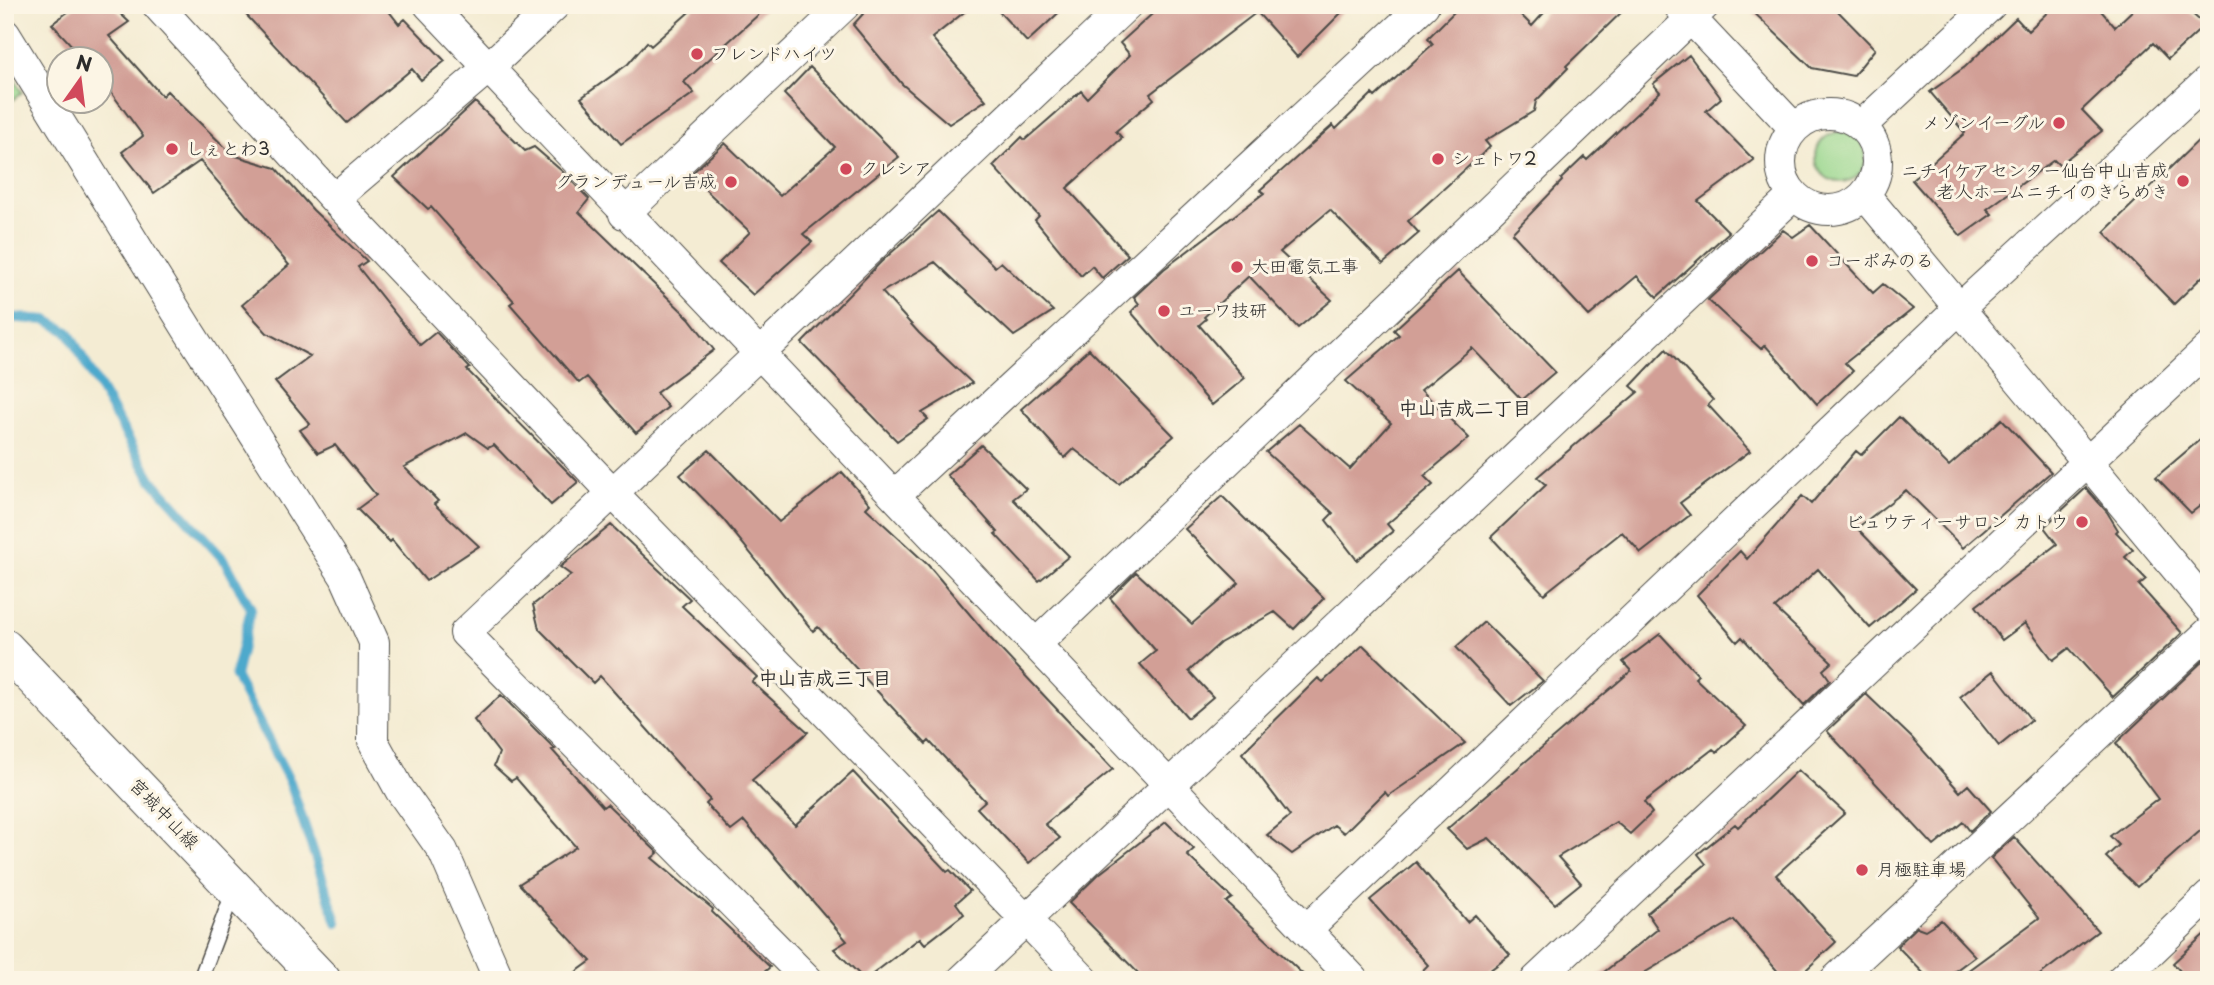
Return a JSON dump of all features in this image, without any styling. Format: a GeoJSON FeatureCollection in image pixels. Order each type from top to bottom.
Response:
{"type":"FeatureCollection","features":[{"type":"Feature","properties":{"kind":"street"},"geometry":{"type":"LineString","coordinates":[[157,5],[334,199],[613,493],[1027,918],[1084,980]]}},
{"type":"Feature","properties":{"kind":"street"},"geometry":{"type":"LineString","coordinates":[[429,5],[624,214],[896,494],[1354,980]]}},
{"type":"Feature","properties":{"kind":"street"},"geometry":{"type":"LineString","coordinates":[[334,199],[488,68],[555,5]]}},
{"type":"Feature","properties":{"kind":"street"},"geometry":{"type":"LineString","coordinates":[[624,214],[845,5]]}},
{"type":"Feature","properties":{"kind":"street"},"geometry":{"type":"LineString","coordinates":[[808,980],[465,633],[1127,5]]}},
{"type":"Feature","properties":{"kind":"street"},"geometry":{"type":"LineString","coordinates":[[896,494],[1424,5]]}},
{"type":"Feature","properties":{"kind":"street"},"geometry":{"type":"LineString","coordinates":[[1861,126],[1991,5]]}},
{"type":"Feature","properties":{"kind":"street"},"geometry":{"type":"LineString","coordinates":[[1036,644],[1692,10],[1794,128]]}},
{"type":"Feature","properties":{"kind":"street"},"geometry":{"type":"LineString","coordinates":[[5,34],[180,319],[345,577],[374,642],[373,741],[400,790],[443,851],[499,980]]}},
{"type":"Feature","properties":{"kind":"street"},"geometry":{"type":"LineString","coordinates":[[1306,930],[1960,309],[2209,80]]}},
{"type":"Feature","properties":{"kind":"street"},"geometry":{"type":"LineString","coordinates":[[1834,114],[1849,117],[1861,126],[1877,152],[1875,175],[1865,195],[1852,205],[1837,210],[1814,207],[1794,195],[1781,169],[1781,154],[1794,128],[1806,119],[1834,114]]}},
{"type":"Feature","properties":{"kind":"street"},"geometry":{"type":"LineString","coordinates":[[962,980],[1794,195]]}},
{"type":"Feature","properties":{"kind":"street"},"geometry":{"type":"LineString","coordinates":[[1865,195],[2209,608]]}},
{"type":"Feature","properties":{"kind":"street"},"geometry":{"type":"LineString","coordinates":[[1536,980],[2209,348]]}},
{"type":"Feature","properties":{"kind":"street"},"geometry":{"type":"LineString","coordinates":[[1835,980],[2209,632]]}},
{"type":"Feature","properties":{"kind":"street","name":"宮城中山線"},"geometry":{"type":"LineString","coordinates":[[5,648],[322,980]]}},
{"type":"Feature","properties":{"kind":"street"},"geometry":{"type":"LineString","coordinates":[[2121,980],[2209,896]]}},
{"type":"Feature","properties":{"kind":"lane"},"geometry":{"type":"LineString","coordinates":[[200,980],[235,888]]}},
{"type":"Feature","properties":{"kind":"green space"},"geometry":{"type":"Polygon","coordinates":[[[5,64],[22,92],[5,107],[5,64]]]}},
{"type":"Feature","properties":{"kind":"green space"},"geometry":{"type":"Polygon","coordinates":[[[1841,132],[1859,139],[1866,157],[1859,175],[1841,182],[1823,175],[1816,157],[1823,139],[1841,132]]]}},
{"type":"Feature","properties":{"kind":"building"},"geometry":{"type":"Polygon","coordinates":[[[77,5],[111,5],[129,22],[109,36],[162,96],[167,91],[233,155],[276,168],[313,210],[367,261],[358,267],[420,345],[436,332],[470,368],[467,370],[578,482],[551,505],[494,445],[488,448],[467,433],[404,467],[438,501],[434,504],[479,546],[426,581],[392,540],[390,542],[357,509],[376,495],[335,445],[318,453],[300,430],[310,424],[275,382],[310,356],[267,333],[242,305],[289,265],[200,161],[154,193],[122,152],[143,136],[116,99],[116,46],[72,46],[52,24],[77,5]]]}},
{"type":"Feature","properties":{"kind":"building"},"geometry":{"type":"Polygon","coordinates":[[[237,5],[384,5],[399,24],[405,19],[445,61],[421,80],[412,69],[347,123],[237,5]]]}},
{"type":"Feature","properties":{"kind":"building"},"geometry":{"type":"Polygon","coordinates":[[[697,5],[769,5],[684,82],[694,93],[621,144],[581,98],[628,64],[647,42],[651,46],[697,5]]]}},
{"type":"Feature","properties":{"kind":"building"},"geometry":{"type":"Polygon","coordinates":[[[871,5],[973,5],[932,38],[986,100],[949,124],[902,84],[853,25],[871,5]]]}},
{"type":"Feature","properties":{"kind":"building"},"geometry":{"type":"Polygon","coordinates":[[[993,5],[1067,5],[1027,42],[993,5]]]}},
{"type":"Feature","properties":{"kind":"building"},"geometry":{"type":"Polygon","coordinates":[[[1162,5],[1349,5],[1297,57],[1257,12],[1150,94],[1154,99],[1116,131],[1122,138],[1067,188],[1128,255],[1102,278],[1092,266],[1081,276],[1035,220],[1039,216],[993,166],[1022,137],[1025,140],[1081,91],[1087,98],[1130,55],[1120,43],[1162,5]]]}},
{"type":"Feature","properties":{"kind":"building"},"geometry":{"type":"Polygon","coordinates":[[[1461,5],[1511,5],[1532,26],[1551,5],[1629,5],[1566,66],[1568,68],[1536,101],[1534,111],[1485,141],[1490,147],[1408,221],[1419,233],[1383,264],[1330,210],[1280,252],[1332,300],[1298,328],[1249,276],[1204,317],[1206,319],[1199,325],[1245,378],[1212,405],[1131,312],[1139,304],[1134,297],[1164,269],[1264,193],[1260,190],[1333,125],[1336,129],[1372,94],[1375,97],[1433,44],[1428,38],[1461,5]]]}},
{"type":"Feature","properties":{"kind":"building"},"geometry":{"type":"Polygon","coordinates":[[[1746,5],[1832,5],[1875,49],[1853,76],[1812,68],[1746,5]]]}},
{"type":"Feature","properties":{"kind":"building"},"geometry":{"type":"Polygon","coordinates":[[[2055,5],[2096,5],[2115,27],[2138,5],[2182,5],[2205,25],[2168,59],[2153,43],[2082,110],[2102,131],[2059,165],[2054,160],[1987,209],[1992,214],[1961,236],[1912,180],[1965,133],[1930,92],[1965,67],[2016,18],[2028,31],[2055,5]]]}},
{"type":"Feature","properties":{"kind":"building"},"geometry":{"type":"Polygon","coordinates":[[[1689,55],[1721,98],[1706,111],[1754,160],[1698,201],[1729,232],[1657,297],[1637,276],[1589,316],[1512,233],[1584,157],[1587,160],[1660,92],[1653,84],[1689,55]]]}},
{"type":"Feature","properties":{"kind":"building"},"geometry":{"type":"Polygon","coordinates":[[[810,67],[899,157],[803,234],[812,242],[753,295],[719,263],[750,232],[690,175],[725,143],[780,196],[835,147],[784,94],[810,67]]]}},
{"type":"Feature","properties":{"kind":"building"},"geometry":{"type":"Polygon","coordinates":[[[475,102],[525,151],[534,147],[563,172],[589,199],[579,212],[689,318],[714,350],[656,393],[668,407],[636,433],[587,377],[579,383],[510,304],[514,301],[431,207],[428,209],[394,177],[475,102]]]}},
{"type":"Feature","properties":{"kind":"building","name":"ニチイケアセンター仙台中山吉成 老人ホームニチイのきらめき"},"geometry":{"type":"Polygon","coordinates":[[[2209,130],[2209,270],[2174,304],[2104,232],[2209,130]]]}},
{"type":"Feature","properties":{"kind":"building"},"geometry":{"type":"Polygon","coordinates":[[[938,211],[995,267],[1001,262],[1053,311],[1014,336],[935,262],[882,292],[919,333],[972,383],[922,413],[928,419],[897,441],[802,343],[881,262],[938,211]]]}},
{"type":"Feature","properties":{"kind":"building"},"geometry":{"type":"Polygon","coordinates":[[[1810,225],[1873,293],[1883,284],[1913,309],[1845,363],[1853,371],[1817,404],[1765,345],[1761,349],[1708,300],[1783,230],[1793,237],[1810,225]]]}},
{"type":"Feature","properties":{"kind":"building"},"geometry":{"type":"Polygon","coordinates":[[[1458,271],[1555,372],[1522,400],[1472,348],[1421,390],[1469,438],[1424,476],[1433,485],[1387,524],[1393,531],[1357,560],[1326,520],[1333,513],[1266,452],[1299,424],[1350,469],[1391,423],[1346,381],[1399,335],[1394,330],[1458,271]]]}},
{"type":"Feature","properties":{"kind":"building"},"geometry":{"type":"Polygon","coordinates":[[[1089,349],[1174,436],[1119,484],[1074,449],[1065,458],[1021,409],[1089,349]]]}},
{"type":"Feature","properties":{"kind":"building"},"geometry":{"type":"Polygon","coordinates":[[[1666,349],[1713,400],[1708,405],[1750,451],[1680,503],[1690,515],[1641,553],[1622,532],[1544,594],[1491,537],[1546,485],[1537,477],[1638,392],[1631,386],[1666,349]]]}},
{"type":"Feature","properties":{"kind":"building"},"geometry":{"type":"Polygon","coordinates":[[[1899,417],[1949,466],[2002,419],[2051,472],[1963,548],[1906,490],[1857,528],[1916,589],[1870,628],[1818,569],[1775,608],[1832,662],[1823,670],[1830,680],[1804,705],[1742,637],[1737,642],[1697,595],[1740,551],[1747,559],[1802,496],[1811,504],[1856,451],[1861,455],[1899,417]]]}},
{"type":"Feature","properties":{"kind":"building"},"geometry":{"type":"Polygon","coordinates":[[[2209,432],[2209,499],[2191,513],[2156,477],[2209,432]]]}},
{"type":"Feature","properties":{"kind":"building"},"geometry":{"type":"Polygon","coordinates":[[[981,445],[1026,489],[1013,499],[1069,556],[1039,581],[995,534],[998,532],[947,475],[981,445]]]}},
{"type":"Feature","properties":{"kind":"building"},"geometry":{"type":"Polygon","coordinates":[[[709,450],[779,522],[842,472],[870,504],[866,508],[928,565],[989,637],[1113,769],[1045,824],[1060,838],[1029,863],[977,808],[985,801],[929,741],[926,744],[818,627],[813,631],[723,519],[680,475],[709,450]]]}},
{"type":"Feature","properties":{"kind":"building"},"geometry":{"type":"Polygon","coordinates":[[[2086,488],[2107,512],[2118,530],[2116,532],[2133,550],[2125,557],[2146,579],[2139,585],[2182,633],[2113,697],[2069,648],[2053,660],[2025,623],[2002,640],[1976,606],[2057,544],[2044,527],[2086,488]]]}},
{"type":"Feature","properties":{"kind":"building"},"geometry":{"type":"Polygon","coordinates":[[[1222,496],[1324,598],[1294,629],[1275,612],[1220,643],[1189,671],[1213,697],[1188,718],[1140,664],[1156,651],[1110,598],[1136,572],[1192,624],[1239,583],[1185,529],[1222,496]]]}},
{"type":"Feature","properties":{"kind":"building"},"geometry":{"type":"Polygon","coordinates":[[[611,525],[690,599],[682,606],[757,677],[752,682],[808,732],[752,780],[795,825],[853,772],[947,872],[950,870],[970,891],[956,903],[964,914],[925,944],[920,938],[865,980],[834,949],[847,941],[744,821],[731,831],[706,804],[710,800],[600,676],[593,683],[539,629],[533,605],[571,575],[560,567],[611,525]]]}},
{"type":"Feature","properties":{"kind":"building"},"geometry":{"type":"Polygon","coordinates":[[[1484,622],[1543,681],[1511,706],[1456,647],[1484,622]]]}},
{"type":"Feature","properties":{"kind":"building"},"geometry":{"type":"Polygon","coordinates":[[[1660,634],[1698,675],[1695,678],[1746,726],[1717,752],[1713,749],[1644,802],[1652,813],[1630,834],[1616,822],[1558,857],[1581,883],[1555,904],[1489,838],[1467,849],[1447,829],[1631,671],[1623,662],[1660,634]]]}},
{"type":"Feature","properties":{"kind":"building"},"geometry":{"type":"Polygon","coordinates":[[[1363,645],[1465,743],[1388,796],[1385,792],[1344,833],[1334,825],[1292,854],[1267,835],[1290,816],[1242,753],[1318,678],[1323,682],[1363,645]]]}},
{"type":"Feature","properties":{"kind":"building"},"geometry":{"type":"Polygon","coordinates":[[[2205,659],[2209,663],[2209,823],[2137,887],[2106,857],[2119,845],[2110,836],[2158,799],[2116,743],[2205,659]]]}},
{"type":"Feature","properties":{"kind":"building"},"geometry":{"type":"Polygon","coordinates":[[[1993,671],[2031,720],[1999,746],[1960,697],[1993,671]]]}},
{"type":"Feature","properties":{"kind":"building"},"geometry":{"type":"Polygon","coordinates":[[[1866,694],[1912,738],[1960,792],[1968,785],[1991,811],[1970,831],[1963,822],[1934,846],[1827,731],[1866,694]]]}},
{"type":"Feature","properties":{"kind":"building"},"geometry":{"type":"Polygon","coordinates":[[[501,695],[555,749],[552,750],[603,807],[607,804],[658,853],[652,858],[713,909],[712,912],[770,967],[755,980],[565,980],[591,961],[519,884],[576,847],[516,778],[511,781],[494,766],[499,753],[474,720],[501,695]]]}},
{"type":"Feature","properties":{"kind":"building"},"geometry":{"type":"Polygon","coordinates":[[[1798,770],[1845,813],[1776,875],[1836,942],[1795,980],[1785,980],[1734,920],[1632,980],[1594,980],[1658,929],[1647,913],[1706,864],[1698,854],[1735,824],[1738,827],[1798,770]]]}},
{"type":"Feature","properties":{"kind":"building"},"geometry":{"type":"Polygon","coordinates":[[[1166,822],[1194,849],[1187,855],[1232,898],[1226,902],[1309,980],[1145,980],[1069,903],[1099,874],[1166,822]]]}},
{"type":"Feature","properties":{"kind":"building"},"geometry":{"type":"Polygon","coordinates":[[[2014,837],[2098,931],[2033,980],[1955,980],[2039,918],[1991,858],[2014,837]]]}},
{"type":"Feature","properties":{"kind":"building"},"geometry":{"type":"Polygon","coordinates":[[[1416,862],[1467,922],[1475,915],[1510,955],[1477,980],[1413,980],[1428,965],[1370,900],[1416,862]]]}},
{"type":"Feature","properties":{"kind":"building"},"geometry":{"type":"Polygon","coordinates":[[[1941,920],[1975,956],[1943,980],[1930,980],[1897,946],[1917,927],[1925,930],[1941,920]]]}},
{"type":"Feature","properties":{"kind":"building"},"geometry":{"type":"Polygon","coordinates":[[[2209,930],[2209,980],[2188,980],[2173,963],[2209,930]]]}},
{"type":"Feature","properties":{"kind":"waterway"},"geometry":{"type":"LineString","coordinates":[[5,317],[47,320],[68,332],[151,479],[225,561],[251,609],[235,676],[290,782],[337,922]]}},
{"type":"Feature","properties":{"kind":"place","name":"フレンドハイツ"},"geometry":{"type":"Point","coordinates":[697,54]}},
{"type":"Feature","properties":{"kind":"place","name":"メゾンイーグル"},"geometry":{"type":"Point","coordinates":[2059,123]}},
{"type":"Feature","properties":{"kind":"place","name":"しぇとわ3"},"geometry":{"type":"Point","coordinates":[172,149]}},
{"type":"Feature","properties":{"kind":"place","name":"シェトワ2"},"geometry":{"type":"Point","coordinates":[1438,159]}},
{"type":"Feature","properties":{"kind":"place","name":"クレシア"},"geometry":{"type":"Point","coordinates":[846,169]}},
{"type":"Feature","properties":{"kind":"place","name":"ニチイケアセンター仙台中山吉成 老人ホームニチイのきらめき"},"geometry":{"type":"Point","coordinates":[2183,181]}},
{"type":"Feature","properties":{"kind":"place","name":"グランデュール吉成"},"geometry":{"type":"Point","coordinates":[731,182]}},
{"type":"Feature","properties":{"kind":"place","name":"コーポみのる"},"geometry":{"type":"Point","coordinates":[1812,261]}},
{"type":"Feature","properties":{"kind":"place","name":"大田電気工事"},"geometry":{"type":"Point","coordinates":[1237,267]}},
{"type":"Feature","properties":{"kind":"place","name":"ユーワ技研"},"geometry":{"type":"Point","coordinates":[1164,311]}},
{"type":"Feature","properties":{"kind":"place","name":"ビュウティーサロン カトウ"},"geometry":{"type":"Point","coordinates":[2082,522]}},
{"type":"Feature","properties":{"kind":"place","name":"月極駐車場"},"geometry":{"type":"Point","coordinates":[1862,870]}},
{"type":"Feature","properties":{"kind":"district","name":"中山吉成二丁目"},"geometry":{"type":"Point","coordinates":[1465,408]}},
{"type":"Feature","properties":{"kind":"district","name":"中山吉成三丁目"},"geometry":{"type":"Point","coordinates":[825,678]}}]}
